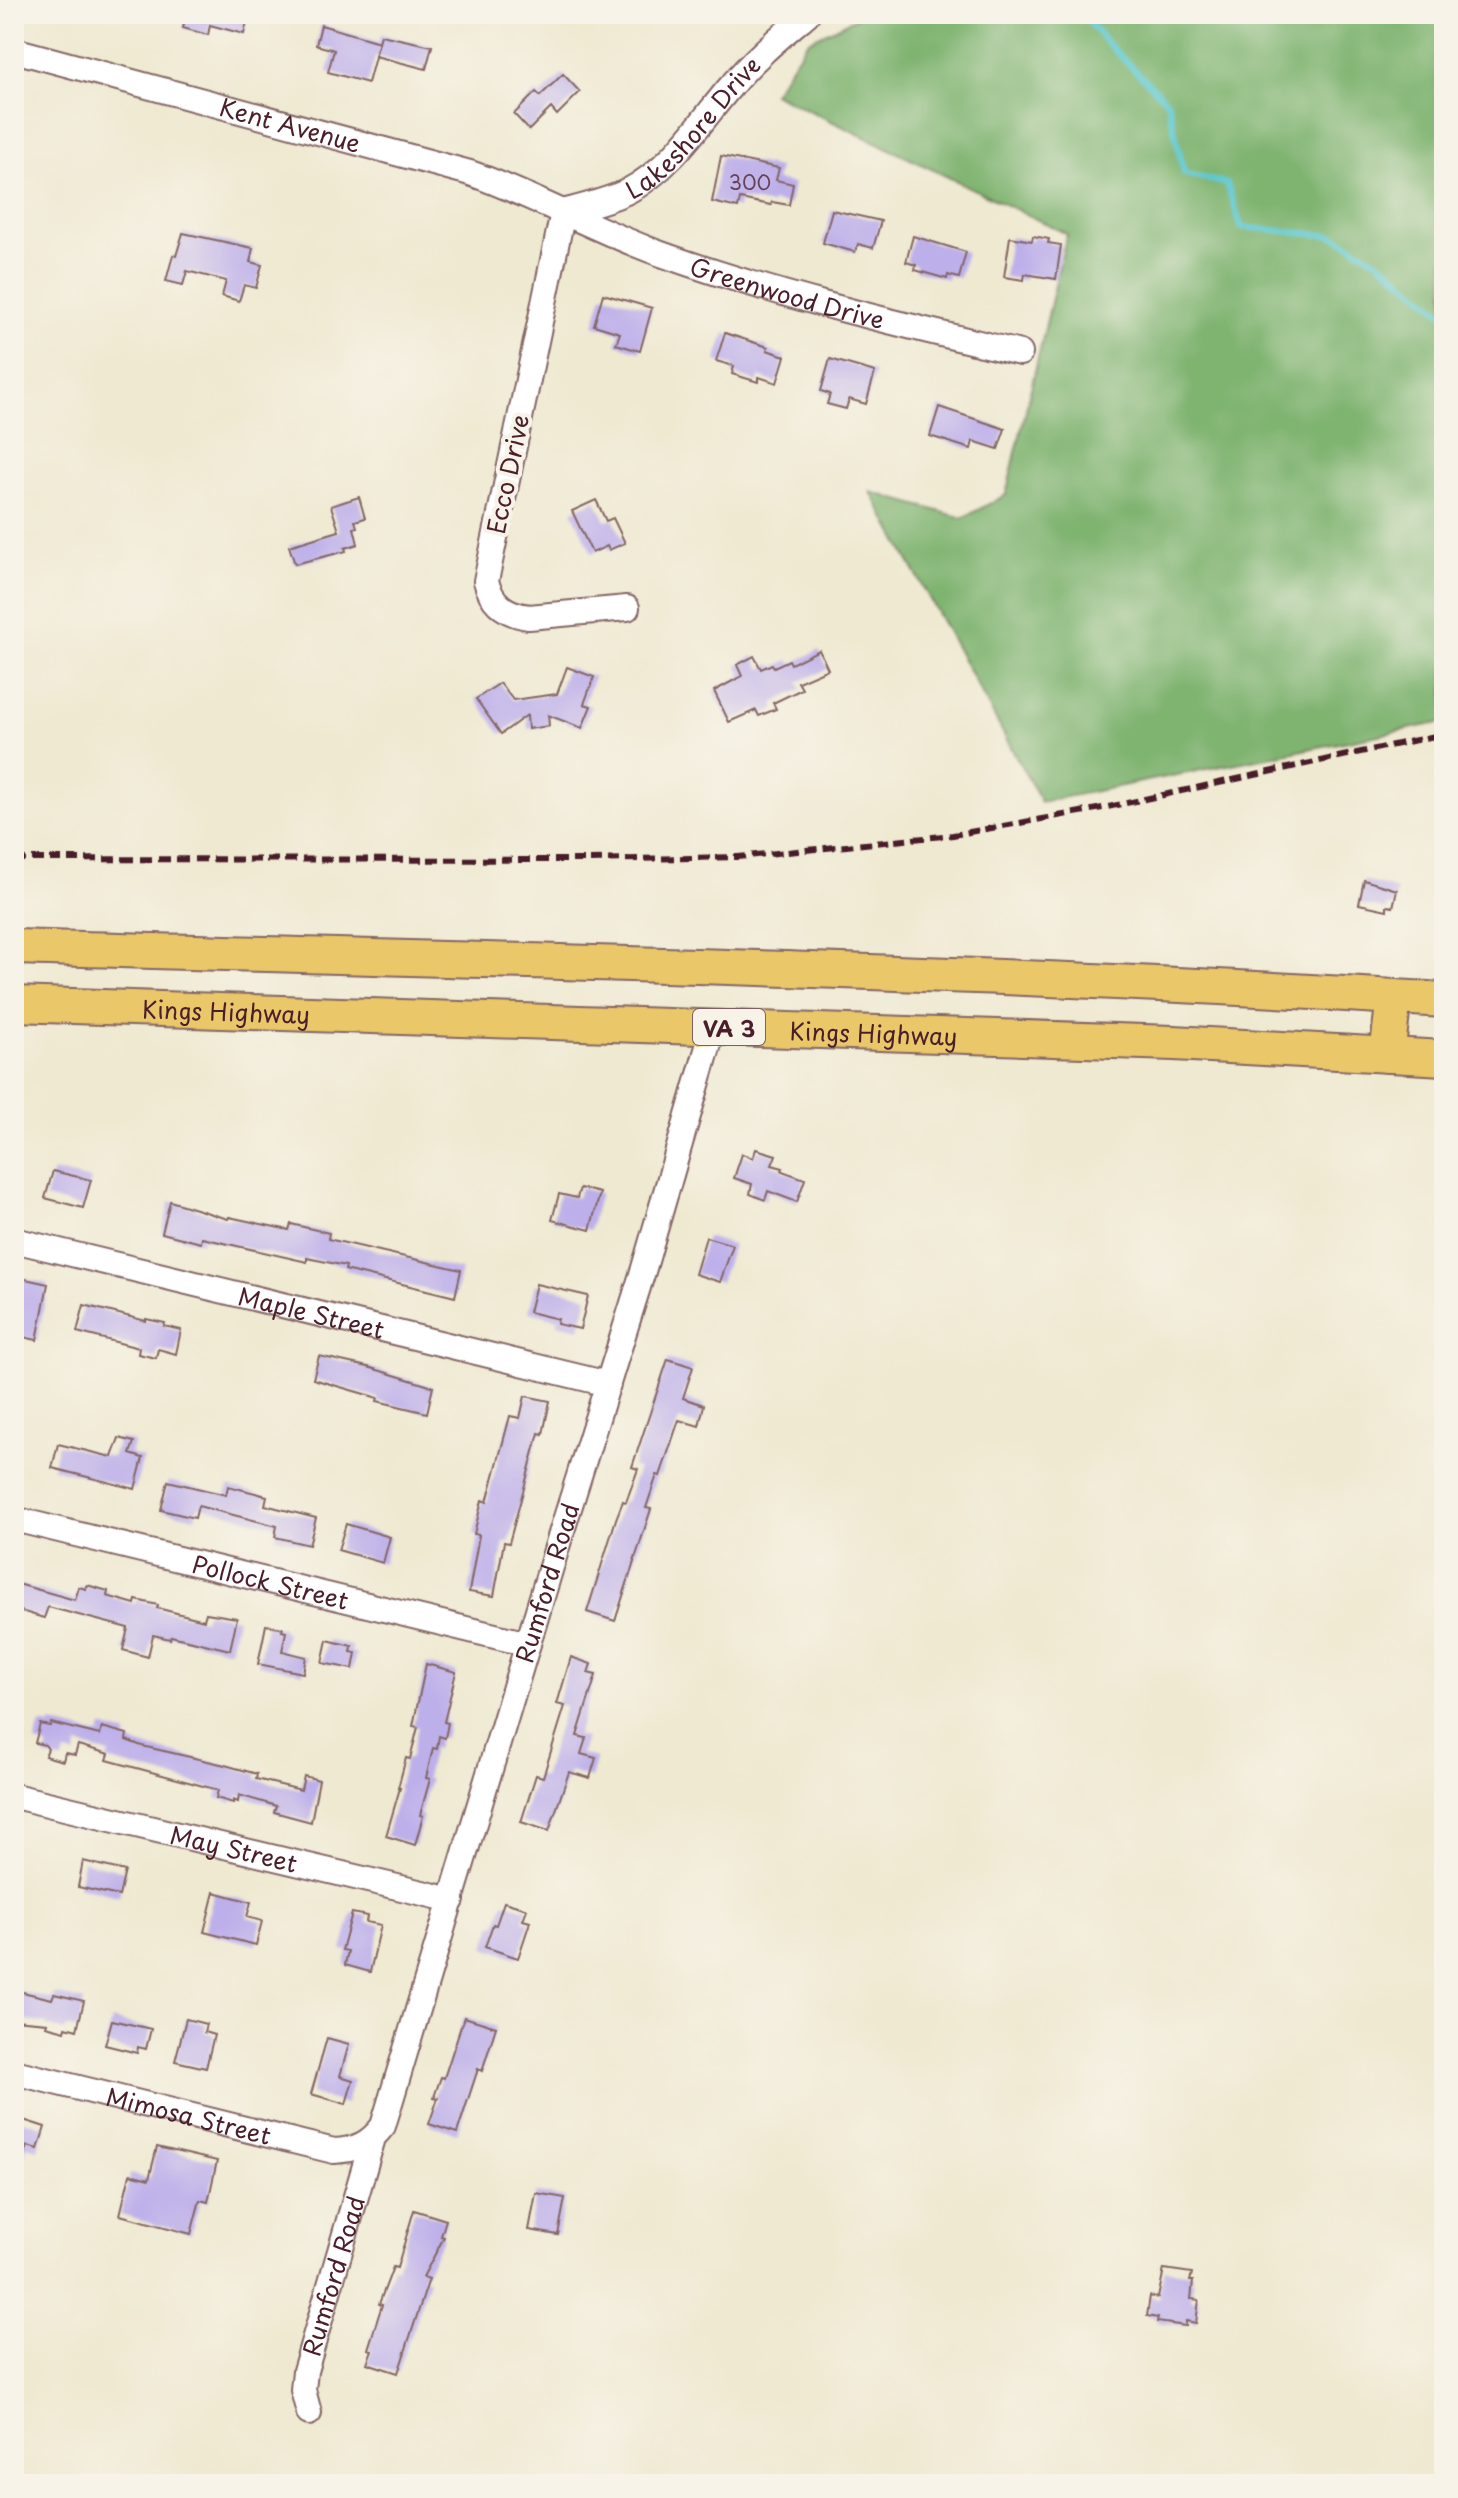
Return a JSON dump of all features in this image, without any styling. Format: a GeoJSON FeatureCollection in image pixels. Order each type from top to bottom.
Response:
{"type":"FeatureCollection","features":[{"type":"Feature","properties":{"kind":"highway"},"geometry":{"type":"LineString","coordinates":[[14,947],[780,970],[1444,1000]]}},
{"type":"Feature","properties":{"kind":"highway"},"geometry":{"type":"LineString","coordinates":[[1387,1055],[1394,997]]}},
{"type":"Feature","properties":{"kind":"highway","name":"Kings Highway"},"geometry":{"type":"LineString","coordinates":[[14,1004],[1174,1043],[1444,1058]]}},
{"type":"Feature","properties":{"kind":"street","name":"Lakeshore Drive"},"geometry":{"type":"LineString","coordinates":[[563,212],[608,199],[651,175],[680,148],[732,84],[807,14]]}},
{"type":"Feature","properties":{"kind":"street","name":"Kent Avenue"},"geometry":{"type":"LineString","coordinates":[[14,50],[470,173],[563,212]]}},
{"type":"Feature","properties":{"kind":"street","name":"Greenwood Drive"},"geometry":{"type":"LineString","coordinates":[[563,212],[675,259],[843,310],[1020,353]]}},
{"type":"Feature","properties":{"kind":"street","name":"Ecco Drive"},"geometry":{"type":"LineString","coordinates":[[563,212],[486,581],[493,599],[515,615],[529,617],[627,608]]}},
{"type":"Feature","properties":{"kind":"street","name":"Rumford Road"},"geometry":{"type":"LineString","coordinates":[[309,2413],[303,2390],[305,2371],[368,2142],[386,2118],[714,1026]]}},
{"type":"Feature","properties":{"kind":"street","name":"Maple Street"},"geometry":{"type":"LineString","coordinates":[[14,1240],[608,1384]]}},
{"type":"Feature","properties":{"kind":"street","name":"Pollock Street"},"geometry":{"type":"LineString","coordinates":[[14,1519],[528,1644]]}},
{"type":"Feature","properties":{"kind":"street","name":"May Street"},"geometry":{"type":"LineString","coordinates":[[14,1796],[452,1900]]}},
{"type":"Feature","properties":{"kind":"street","name":"Mimosa Street"},"geometry":{"type":"LineString","coordinates":[[14,2072],[334,2151],[349,2150],[368,2142]]}},
{"type":"Feature","properties":{"kind":"green space"},"geometry":{"type":"Polygon","coordinates":[[[864,14],[1444,14],[1444,722],[1041,802],[871,492],[963,518],[1006,495],[1067,234],[773,93],[808,41],[864,14]]]}},
{"type":"Feature","properties":{"kind":"building"},"geometry":{"type":"Polygon","coordinates":[[[186,14],[249,14],[244,34],[210,25],[208,35],[183,28],[186,14]]]}},
{"type":"Feature","properties":{"kind":"building"},"geometry":{"type":"Polygon","coordinates":[[[321,25],[379,42],[368,83],[328,72],[334,50],[316,45],[321,25]]]}},
{"type":"Feature","properties":{"kind":"building"},"geometry":{"type":"Polygon","coordinates":[[[381,35],[432,46],[426,69],[375,56],[381,35]]]}},
{"type":"Feature","properties":{"kind":"building"},"geometry":{"type":"Polygon","coordinates":[[[563,74],[580,92],[557,115],[551,108],[529,130],[514,114],[536,92],[540,96],[563,74]]]}},
{"type":"Feature","properties":{"kind":"building"},"geometry":{"type":"Polygon","coordinates":[[[721,156],[779,168],[776,180],[793,184],[789,205],[740,199],[738,208],[712,202],[721,156]]]}},
{"type":"Feature","properties":{"kind":"building"},"geometry":{"type":"Polygon","coordinates":[[[832,210],[881,221],[873,248],[858,244],[855,252],[823,243],[832,210]]]}},
{"type":"Feature","properties":{"kind":"building"},"geometry":{"type":"Polygon","coordinates":[[[183,233],[253,248],[250,262],[262,265],[256,288],[244,285],[239,301],[222,296],[226,281],[187,271],[183,285],[166,281],[183,233]]]}},
{"type":"Feature","properties":{"kind":"building"},"geometry":{"type":"Polygon","coordinates":[[[913,236],[966,252],[959,278],[948,275],[947,279],[915,270],[916,265],[906,262],[913,236]]]}},
{"type":"Feature","properties":{"kind":"building"},"geometry":{"type":"Polygon","coordinates":[[[1033,236],[1061,245],[1056,279],[1025,274],[1024,280],[1004,277],[1010,237],[1032,241],[1033,236]]]}},
{"type":"Feature","properties":{"kind":"building"},"geometry":{"type":"Polygon","coordinates":[[[603,294],[652,308],[640,351],[616,344],[620,333],[594,325],[603,294]]]}},
{"type":"Feature","properties":{"kind":"building"},"geometry":{"type":"Polygon","coordinates":[[[725,333],[785,356],[777,383],[759,377],[758,382],[732,374],[734,366],[716,361],[725,333]]]}},
{"type":"Feature","properties":{"kind":"building"},"geometry":{"type":"Polygon","coordinates":[[[830,359],[875,372],[866,404],[849,399],[846,409],[827,404],[830,394],[821,391],[830,359]]]}},
{"type":"Feature","properties":{"kind":"building"},"geometry":{"type":"Polygon","coordinates":[[[939,407],[1005,429],[998,449],[973,441],[971,449],[930,436],[939,407]]]}},
{"type":"Feature","properties":{"kind":"building"},"geometry":{"type":"Polygon","coordinates":[[[359,497],[365,518],[355,521],[358,544],[345,548],[346,551],[295,564],[289,546],[339,531],[331,506],[359,497]]]}},
{"type":"Feature","properties":{"kind":"building"},"geometry":{"type":"Polygon","coordinates":[[[596,500],[606,521],[613,518],[625,543],[592,553],[572,511],[596,500]]]}},
{"type":"Feature","properties":{"kind":"building"},"geometry":{"type":"Polygon","coordinates":[[[819,650],[828,669],[798,682],[802,689],[773,703],[776,709],[759,716],[756,710],[729,722],[714,691],[742,676],[737,665],[754,656],[761,669],[789,660],[791,664],[819,650]]]}},
{"type":"Feature","properties":{"kind":"building"},"geometry":{"type":"Polygon","coordinates":[[[567,667],[594,677],[584,704],[591,706],[582,728],[548,715],[549,726],[528,729],[527,715],[501,734],[476,699],[500,683],[513,700],[557,694],[567,667]]]}},
{"type":"Feature","properties":{"kind":"building"},"geometry":{"type":"Polygon","coordinates":[[[1364,880],[1397,890],[1393,907],[1387,906],[1387,910],[1359,904],[1364,880]]]}},
{"type":"Feature","properties":{"kind":"building"},"geometry":{"type":"Polygon","coordinates":[[[756,1149],[776,1155],[772,1165],[805,1179],[797,1202],[768,1191],[765,1200],[750,1194],[752,1184],[734,1178],[742,1154],[753,1158],[756,1149]]]}},
{"type":"Feature","properties":{"kind":"building"},"geometry":{"type":"Polygon","coordinates":[[[53,1171],[91,1180],[83,1208],[45,1198],[53,1171]]]}},
{"type":"Feature","properties":{"kind":"building"},"geometry":{"type":"Polygon","coordinates":[[[580,1188],[600,1193],[590,1230],[552,1220],[559,1194],[577,1198],[580,1188]]]}},
{"type":"Feature","properties":{"kind":"building"},"geometry":{"type":"Polygon","coordinates":[[[170,1201],[228,1219],[289,1230],[291,1224],[329,1233],[328,1239],[461,1270],[455,1297],[345,1270],[346,1266],[307,1258],[307,1262],[202,1238],[201,1243],[162,1233],[170,1201]]]}},
{"type":"Feature","properties":{"kind":"building"},"geometry":{"type":"Polygon","coordinates":[[[706,1237],[733,1245],[720,1282],[695,1274],[706,1237]]]}},
{"type":"Feature","properties":{"kind":"building"},"geometry":{"type":"Polygon","coordinates":[[[21,1278],[48,1284],[37,1340],[14,1335],[14,1294],[17,1280],[21,1281],[21,1278]]]}},
{"type":"Feature","properties":{"kind":"building"},"geometry":{"type":"Polygon","coordinates":[[[536,1284],[588,1296],[580,1329],[557,1324],[558,1319],[529,1312],[536,1284]]]}},
{"type":"Feature","properties":{"kind":"building"},"geometry":{"type":"Polygon","coordinates":[[[84,1305],[165,1323],[164,1326],[181,1330],[176,1354],[158,1349],[156,1358],[138,1354],[139,1348],[77,1332],[84,1305]]]}},
{"type":"Feature","properties":{"kind":"building"},"geometry":{"type":"Polygon","coordinates":[[[319,1356],[433,1387],[427,1413],[377,1401],[378,1398],[313,1379],[319,1356]]]}},
{"type":"Feature","properties":{"kind":"building"},"geometry":{"type":"Polygon","coordinates":[[[668,1359],[693,1367],[683,1398],[704,1405],[699,1426],[679,1420],[646,1508],[651,1509],[615,1621],[587,1612],[616,1519],[638,1469],[632,1467],[668,1359]]]}},
{"type":"Feature","properties":{"kind":"building"},"geometry":{"type":"Polygon","coordinates":[[[525,1396],[550,1401],[543,1434],[539,1433],[509,1543],[504,1542],[494,1596],[469,1592],[479,1535],[474,1534],[482,1500],[487,1502],[510,1416],[520,1418],[525,1396]]]}},
{"type":"Feature","properties":{"kind":"building"},"geometry":{"type":"Polygon","coordinates":[[[119,1438],[134,1442],[130,1454],[143,1458],[135,1489],[52,1468],[58,1444],[112,1457],[119,1438]]]}},
{"type":"Feature","properties":{"kind":"building"},"geometry":{"type":"Polygon","coordinates":[[[168,1481],[226,1495],[228,1486],[267,1496],[265,1505],[316,1518],[309,1545],[275,1537],[277,1526],[198,1506],[195,1518],[161,1510],[168,1481]]]}},
{"type":"Feature","properties":{"kind":"building"},"geometry":{"type":"Polygon","coordinates":[[[346,1524],[390,1537],[383,1563],[338,1550],[346,1524]]]}},
{"type":"Feature","properties":{"kind":"building"},"geometry":{"type":"Polygon","coordinates":[[[14,1583],[75,1600],[79,1587],[86,1589],[87,1585],[108,1591],[107,1596],[135,1604],[136,1600],[158,1605],[157,1608],[204,1620],[206,1613],[237,1618],[230,1650],[171,1636],[170,1639],[153,1635],[148,1657],[123,1650],[128,1628],[48,1607],[44,1618],[14,1609],[14,1583]]]}},
{"type":"Feature","properties":{"kind":"building"},"geometry":{"type":"Polygon","coordinates":[[[266,1625],[283,1628],[282,1631],[286,1632],[282,1651],[306,1657],[303,1673],[258,1664],[266,1625]]]}},
{"type":"Feature","properties":{"kind":"building"},"geometry":{"type":"Polygon","coordinates":[[[327,1640],[352,1646],[351,1652],[356,1653],[353,1669],[322,1663],[327,1640]]]}},
{"type":"Feature","properties":{"kind":"building"},"geometry":{"type":"Polygon","coordinates":[[[571,1657],[591,1664],[588,1673],[596,1675],[577,1736],[586,1738],[581,1754],[596,1758],[590,1778],[569,1772],[549,1831],[521,1822],[536,1775],[543,1777],[565,1706],[557,1704],[571,1657]]]}},
{"type":"Feature","properties":{"kind":"building"},"geometry":{"type":"Polygon","coordinates":[[[426,1664],[456,1672],[444,1722],[448,1723],[445,1738],[439,1736],[437,1749],[433,1748],[426,1778],[430,1779],[415,1845],[386,1836],[406,1758],[410,1759],[418,1727],[413,1726],[426,1664]]]}},
{"type":"Feature","properties":{"kind":"building"},"geometry":{"type":"Polygon","coordinates":[[[51,1723],[100,1735],[102,1727],[127,1734],[126,1740],[142,1746],[225,1765],[257,1774],[256,1779],[301,1790],[304,1776],[319,1780],[311,1822],[274,1812],[276,1806],[239,1795],[238,1802],[233,1800],[233,1803],[216,1798],[218,1790],[107,1760],[109,1754],[78,1745],[75,1755],[65,1753],[63,1761],[45,1756],[48,1749],[45,1745],[35,1743],[40,1724],[50,1726],[51,1723]]]}},
{"type":"Feature","properties":{"kind":"building"},"geometry":{"type":"Polygon","coordinates":[[[83,1861],[125,1871],[119,1896],[78,1887],[83,1861]]]}},
{"type":"Feature","properties":{"kind":"building"},"geometry":{"type":"Polygon","coordinates":[[[214,1892],[251,1902],[247,1917],[262,1921],[256,1945],[204,1932],[214,1892]]]}},
{"type":"Feature","properties":{"kind":"building"},"geometry":{"type":"Polygon","coordinates":[[[504,1902],[527,1909],[523,1920],[530,1922],[518,1958],[485,1947],[504,1902]]]}},
{"type":"Feature","properties":{"kind":"building"},"geometry":{"type":"Polygon","coordinates":[[[352,1913],[367,1916],[366,1922],[381,1925],[370,1972],[345,1965],[348,1951],[342,1950],[352,1913]]]}},
{"type":"Feature","properties":{"kind":"building"},"geometry":{"type":"Polygon","coordinates":[[[14,1990],[52,1999],[54,1994],[84,2001],[77,2030],[66,2027],[65,2031],[46,2026],[47,2023],[14,2020],[14,1990]]]}},
{"type":"Feature","properties":{"kind":"building"},"geometry":{"type":"Polygon","coordinates":[[[464,2017],[496,2027],[457,2133],[429,2124],[438,2098],[434,2097],[441,2077],[444,2078],[464,2017]]]}},
{"type":"Feature","properties":{"kind":"building"},"geometry":{"type":"Polygon","coordinates":[[[186,2019],[206,2024],[204,2032],[214,2035],[206,2068],[175,2061],[186,2019]]]}},
{"type":"Feature","properties":{"kind":"building"},"geometry":{"type":"Polygon","coordinates":[[[112,2020],[151,2029],[146,2049],[138,2047],[137,2053],[105,2045],[112,2020]]]}},
{"type":"Feature","properties":{"kind":"building"},"geometry":{"type":"Polygon","coordinates":[[[327,2038],[349,2044],[340,2076],[353,2080],[346,2104],[311,2094],[327,2038]]]}},
{"type":"Feature","properties":{"kind":"building"},"geometry":{"type":"Polygon","coordinates":[[[14,2117],[45,2127],[38,2149],[27,2146],[17,2174],[14,2174],[14,2117]]]}},
{"type":"Feature","properties":{"kind":"building"},"geometry":{"type":"Polygon","coordinates":[[[157,2147],[217,2161],[208,2202],[200,2200],[191,2234],[120,2215],[130,2174],[149,2179],[157,2147]]]}},
{"type":"Feature","properties":{"kind":"building"},"geometry":{"type":"Polygon","coordinates":[[[536,2193],[565,2198],[558,2235],[529,2230],[536,2193]]]}},
{"type":"Feature","properties":{"kind":"building"},"geometry":{"type":"Polygon","coordinates":[[[414,2210],[446,2220],[441,2236],[444,2237],[423,2277],[429,2279],[398,2373],[367,2363],[372,2350],[368,2349],[382,2305],[379,2304],[393,2267],[397,2268],[414,2210]]]}},
{"type":"Feature","properties":{"kind":"building"},"geometry":{"type":"Polygon","coordinates":[[[1164,2269],[1192,2273],[1191,2299],[1199,2300],[1196,2323],[1186,2321],[1186,2326],[1157,2322],[1158,2318],[1147,2316],[1150,2296],[1158,2298],[1164,2269]]]}},
{"type":"Feature","properties":{"kind":"waterway"},"geometry":{"type":"LineString","coordinates":[[1082,14],[1168,102],[1184,173],[1227,184],[1241,227],[1335,236],[1381,263],[1444,314]]}},
{"type":"Feature","properties":{"kind":"railway"},"geometry":{"type":"LineString","coordinates":[[14,859],[586,860],[738,857],[953,835],[1108,807],[1444,734]]}}]}
